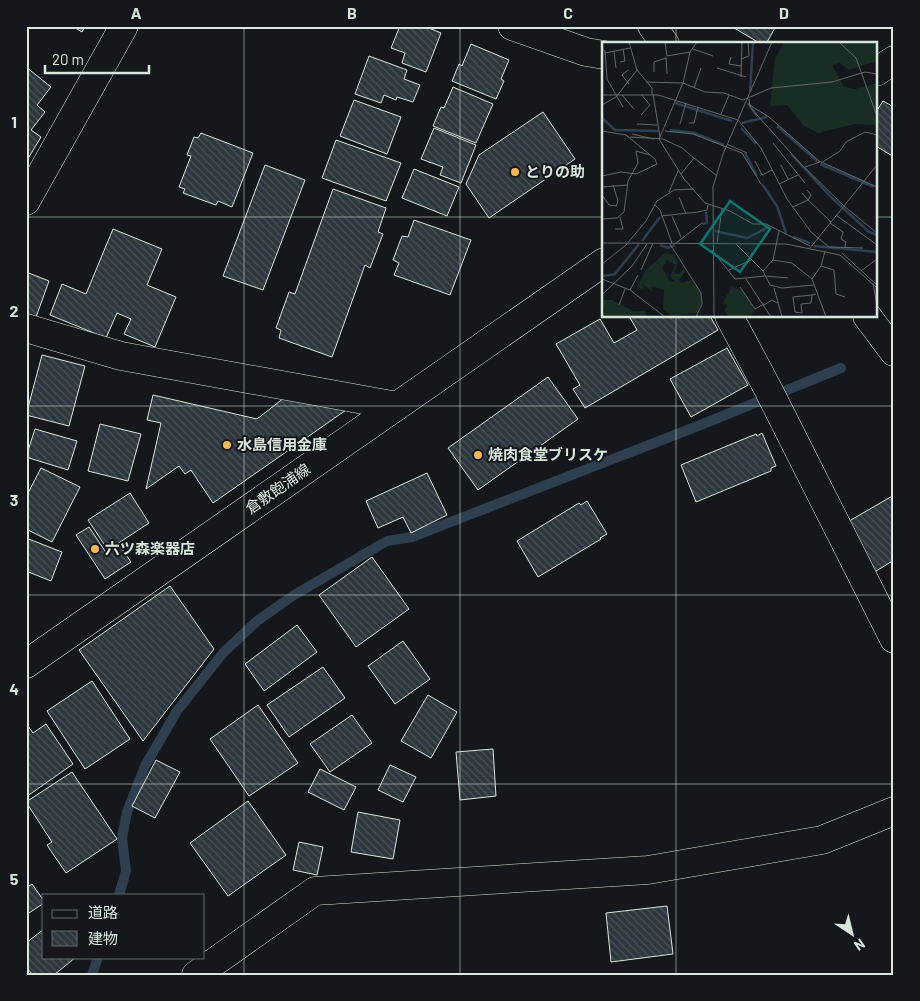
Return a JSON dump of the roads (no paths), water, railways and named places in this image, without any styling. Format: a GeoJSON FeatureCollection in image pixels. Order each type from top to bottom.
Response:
{"type":"FeatureCollection","features":[{"type":"Feature","properties":{"kind":"street"},"geometry":{"type":"LineString","coordinates":[[26,201],[124,26]]}},
{"type":"Feature","properties":{"kind":"street"},"geometry":{"type":"LineString","coordinates":[[512,26],[586,52],[602,55]]}},
{"type":"Feature","properties":{"kind":"street"},"geometry":{"type":"LineString","coordinates":[[652,26],[664,42]]}},
{"type":"Feature","properties":{"kind":"street"},"geometry":{"type":"LineString","coordinates":[[878,71],[894,60]]}},
{"type":"Feature","properties":{"kind":"street","name":"倉敷飽浦線"},"geometry":{"type":"LineString","coordinates":[[26,664],[602,263]]}},
{"type":"Feature","properties":{"kind":"street"},"geometry":{"type":"LineString","coordinates":[[730,318],[894,639]]}},
{"type":"Feature","properties":{"kind":"street"},"geometry":{"type":"LineString","coordinates":[[868,318],[894,352]]}},
{"type":"Feature","properties":{"kind":"street"},"geometry":{"type":"LineString","coordinates":[[26,328],[121,356],[397,406]]}},
{"type":"Feature","properties":{"kind":"street"},"geometry":{"type":"LineString","coordinates":[[196,975],[314,891],[648,870],[822,840],[894,812]]}},
{"type":"Feature","properties":{"kind":"waterway"},"geometry":{"type":"LineString","coordinates":[[119,894],[126,871],[122,838],[127,812],[145,766],[177,711],[223,653],[257,621],[294,595],[387,541],[412,537],[698,426],[841,368]]}},
{"type":"Feature","properties":{"kind":"waterway"},"geometry":{"type":"LineString","coordinates":[[92,975],[98,958]]}},
{"type":"Feature","properties":{"kind":"place","name":"とりの助"},"geometry":{"type":"Point","coordinates":[515,172]}},
{"type":"Feature","properties":{"kind":"place","name":"水島信用金庫"},"geometry":{"type":"Point","coordinates":[227,445]}},
{"type":"Feature","properties":{"kind":"place","name":"焼肉食堂ブリスケ"},"geometry":{"type":"Point","coordinates":[478,455]}},
{"type":"Feature","properties":{"kind":"place","name":"六ツ森楽器店"},"geometry":{"type":"Point","coordinates":[95,549]}}]}
